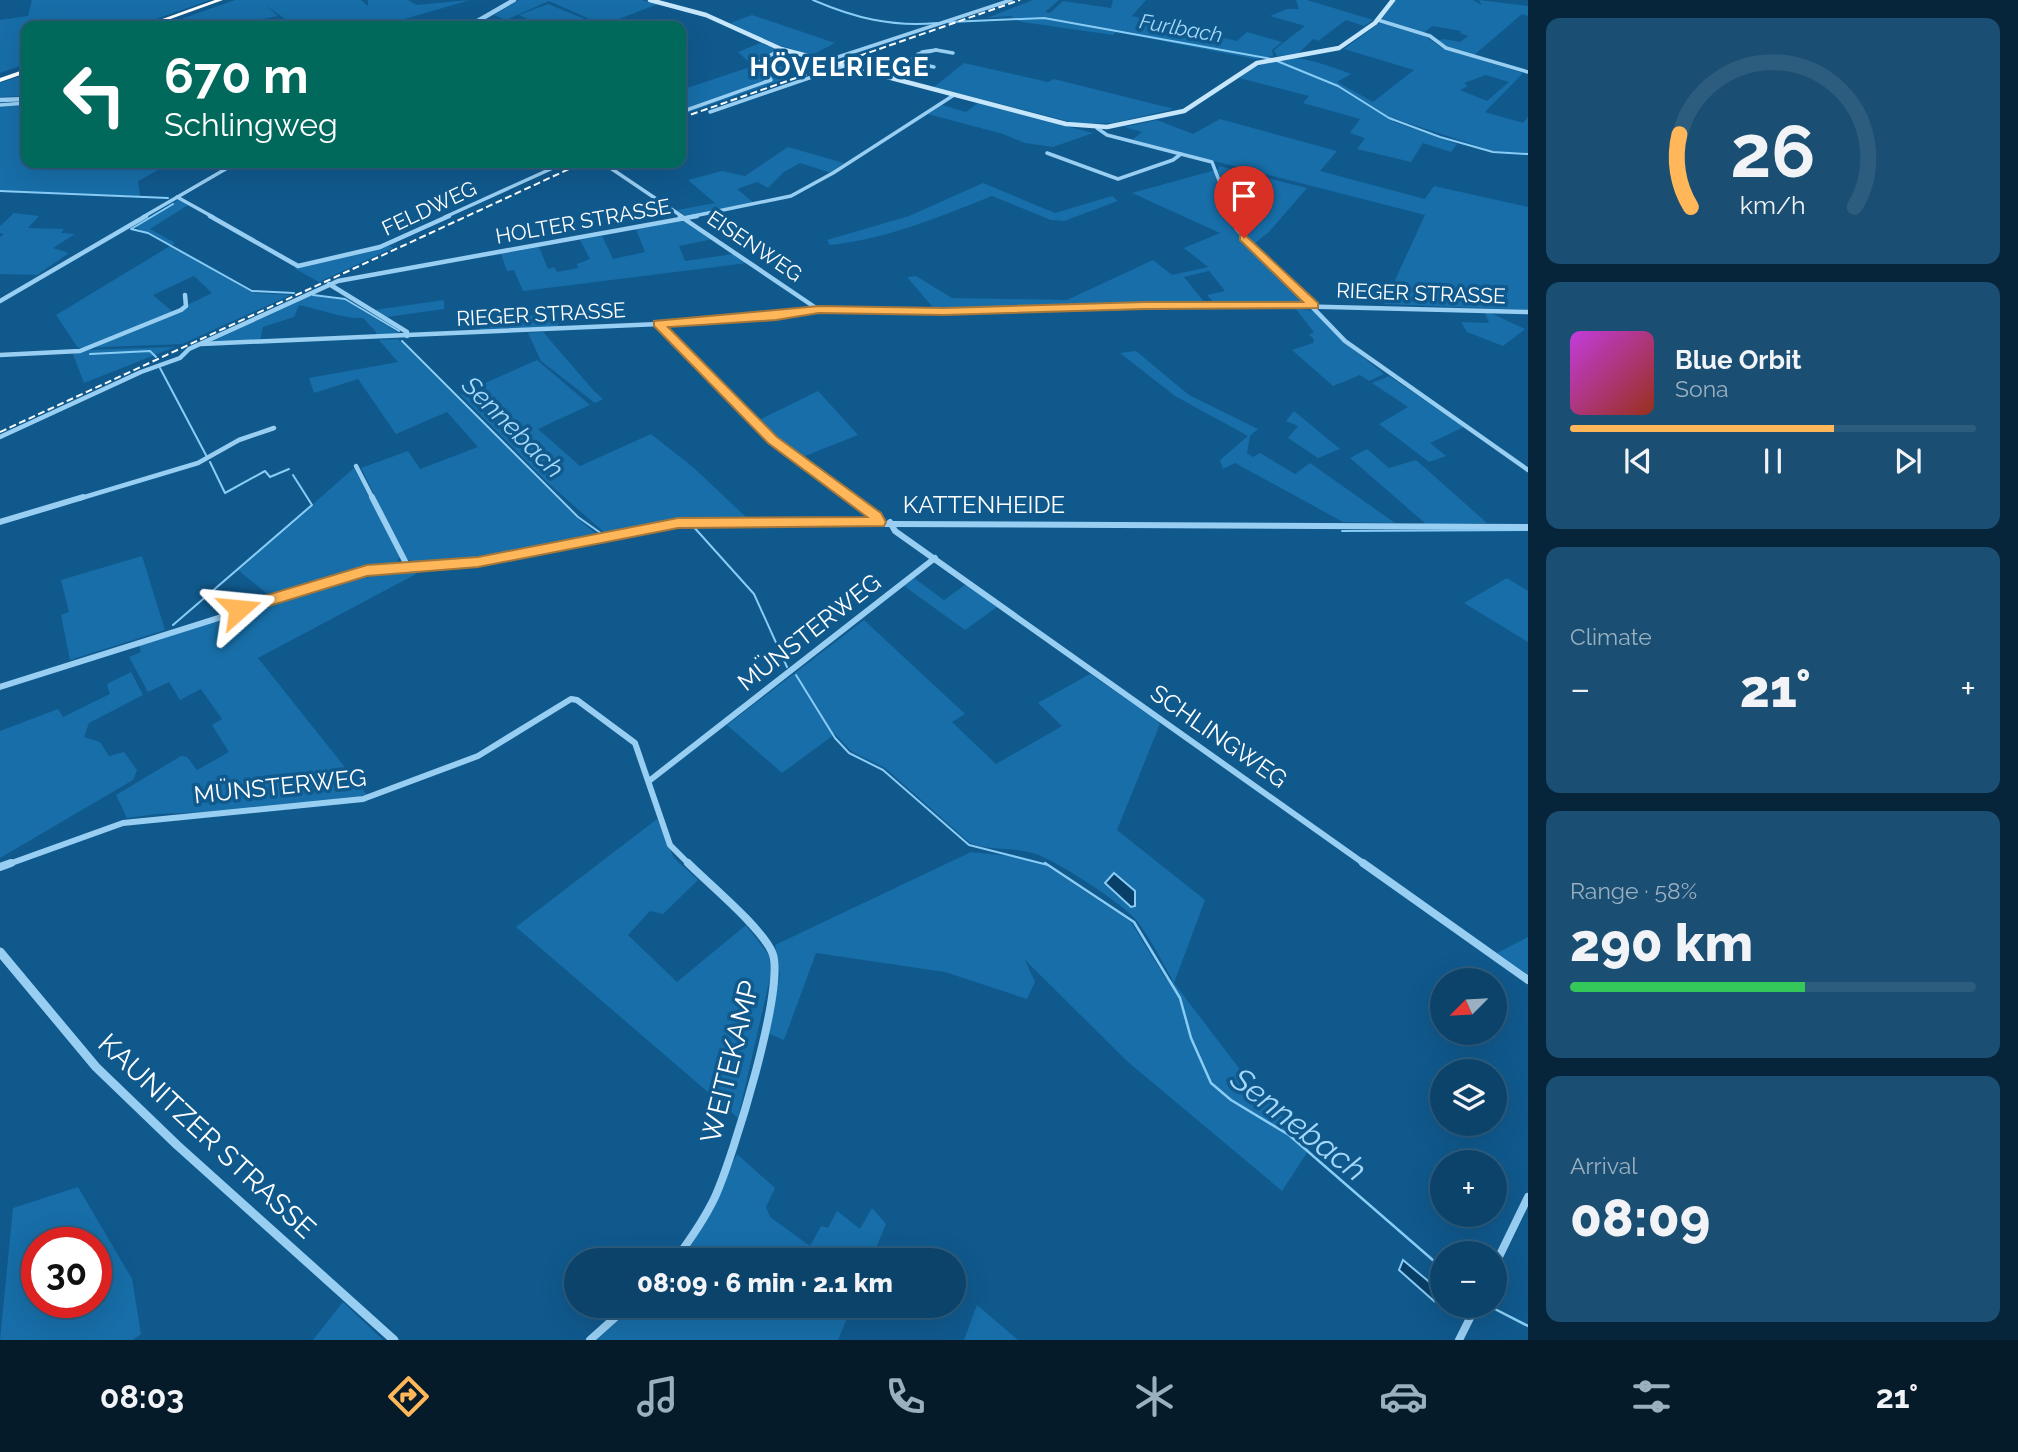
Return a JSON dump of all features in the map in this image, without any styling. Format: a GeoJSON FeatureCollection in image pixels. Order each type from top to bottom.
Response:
{"type":"FeatureCollection","features":[{"type":"Feature","properties":{"kind":"highway"},"geometry":{"type":"LineString","coordinates":[[160,21],[220,0]]}},
{"type":"Feature","properties":{"kind":"highway"},"geometry":{"type":"LineString","coordinates":[[169,21],[229,0]]}},
{"type":"Feature","properties":{"kind":"highway"},"geometry":{"type":"LineString","coordinates":[[0,78],[21,71]]}},
{"type":"Feature","properties":{"kind":"main road"},"geometry":{"type":"LineString","coordinates":[[650,0],[707,15],[781,49],[1066,124],[1097,128],[1184,111],[1252,65],[1270,59],[1332,51],[1378,20],[1393,0]]}},
{"type":"Feature","properties":{"kind":"street"},"geometry":{"type":"LineString","coordinates":[[478,21],[514,0]]}},
{"type":"Feature","properties":{"kind":"street"},"geometry":{"type":"LineString","coordinates":[[826,61],[1012,0]]}},
{"type":"Feature","properties":{"kind":"street"},"geometry":{"type":"LineString","coordinates":[[1378,20],[1430,36],[1446,48],[1528,72]]}},
{"type":"Feature","properties":{"kind":"street"},"geometry":{"type":"LineString","coordinates":[[686,110],[771,80],[759,62],[781,49]]}},
{"type":"Feature","properties":{"kind":"street"},"geometry":{"type":"LineString","coordinates":[[891,78],[922,52],[936,50],[953,53]]}},
{"type":"Feature","properties":{"kind":"street"},"geometry":{"type":"LineString","coordinates":[[910,62],[934,67]]}},
{"type":"Feature","properties":{"kind":"street"},"geometry":{"type":"LineString","coordinates":[[710,112],[844,66]]}},
{"type":"Feature","properties":{"kind":"street","name":"HOLTER STRASSE"},"geometry":{"type":"LineString","coordinates":[[201,344],[329,284],[686,218],[803,191],[956,95]]}},
{"type":"Feature","properties":{"kind":"street"},"geometry":{"type":"LineString","coordinates":[[0,103],[21,101]]}},
{"type":"Feature","properties":{"kind":"street"},"geometry":{"type":"LineString","coordinates":[[1097,128],[1107,135],[1214,165],[1237,229],[1314,306]]}},
{"type":"Feature","properties":{"kind":"street"},"geometry":{"type":"LineString","coordinates":[[1047,153],[1118,179],[1173,160],[1181,154]]}},
{"type":"Feature","properties":{"kind":"street"},"geometry":{"type":"LineString","coordinates":[[0,301],[227,168]]}},
{"type":"Feature","properties":{"kind":"street","name":"FELDWEG"},"geometry":{"type":"LineString","coordinates":[[177,197],[293,265],[302,265],[380,247],[553,168]]}},
{"type":"Feature","properties":{"kind":"street","name":"EISENWEG"},"geometry":{"type":"LineString","coordinates":[[611,168],[819,310]]}},
{"type":"Feature","properties":{"kind":"street"},"geometry":{"type":"LineString","coordinates":[[329,284],[407,332],[407,336]]}},
{"type":"Feature","properties":{"kind":"street"},"geometry":{"type":"LineString","coordinates":[[0,355],[87,349],[181,310],[186,306],[185,295]]}},
{"type":"Feature","properties":{"kind":"street","name":"RIEGER STRASSE"},"geometry":{"type":"LineString","coordinates":[[0,437],[141,372],[180,358],[201,344],[659,324],[776,316],[819,310],[944,312],[1145,305],[1528,312]]}},
{"type":"Feature","properties":{"kind":"street","name":"RIEGER STRASSE"},"geometry":{"type":"LineString","coordinates":[[1314,306],[1362,355],[1528,470]]}},
{"type":"Feature","properties":{"kind":"street"},"geometry":{"type":"LineString","coordinates":[[659,324],[772,440],[876,516],[878,522]]}},
{"type":"Feature","properties":{"kind":"street"},"geometry":{"type":"LineString","coordinates":[[0,522],[198,463],[239,440],[274,428]]}},
{"type":"Feature","properties":{"kind":"street"},"geometry":{"type":"LineString","coordinates":[[356,466],[408,566]]}},
{"type":"Feature","properties":{"kind":"street","name":"SCHLINGWEG"},"geometry":{"type":"LineString","coordinates":[[890,522],[895,531],[1528,980]]}},
{"type":"Feature","properties":{"kind":"street","name":"KATTENHEIDE"},"geometry":{"type":"LineString","coordinates":[[0,687],[334,579],[367,571],[478,562],[678,523],[1528,527]]}},
{"type":"Feature","properties":{"kind":"street","name":"MÜNSTERWEG"},"geometry":{"type":"LineString","coordinates":[[0,867],[123,823],[158,817],[239,813],[363,799],[478,756],[571,699],[629,736],[635,743],[649,781],[935,558]]}},
{"type":"Feature","properties":{"kind":"street","name":"WEITEKAMP"},"geometry":{"type":"LineString","coordinates":[[649,781],[670,845],[763,938],[773,954],[776,974],[736,1144],[686,1248]]}},
{"type":"Feature","properties":{"kind":"street","name":"KAUNITZER STRASSE"},"geometry":{"type":"LineString","coordinates":[[0,952],[96,1067],[177,1145],[394,1340]]}},
{"type":"Feature","properties":{"kind":"street"},"geometry":{"type":"LineString","coordinates":[[1507,1241],[1528,1197]]}},
{"type":"Feature","properties":{"kind":"street"},"geometry":{"type":"LineString","coordinates":[[590,1340],[615,1318]]}},
{"type":"Feature","properties":{"kind":"street"},"geometry":{"type":"LineString","coordinates":[[1459,1340],[1470,1318]]}},
{"type":"Feature","properties":{"kind":"shaded area"},"geometry":{"type":"Polygon","coordinates":[[[32,0],[210,0],[150,21],[21,21],[21,66],[0,73],[0,20],[28,16],[32,0]]]}},
{"type":"Feature","properties":{"kind":"shaded area"},"geometry":{"type":"Polygon","coordinates":[[[235,0],[361,0],[368,6],[368,0],[408,0],[417,5],[470,0],[398,21],[288,21],[265,5],[278,16],[252,21],[175,21],[235,0]]]}},
{"type":"Feature","properties":{"kind":"shaded area"},"geometry":{"type":"Polygon","coordinates":[[[519,0],[642,0],[658,4],[613,21],[594,21],[549,1],[506,20],[494,15],[519,0]]]}},
{"type":"Feature","properties":{"kind":"shaded area"},"geometry":{"type":"Polygon","coordinates":[[[1033,0],[1059,0],[1045,12],[1050,13],[1063,1],[1111,8],[1113,0],[1146,0],[1132,16],[1237,41],[1247,32],[1282,42],[1272,50],[1273,56],[1255,59],[1116,32],[1113,35],[1022,22],[1010,16],[987,18],[1033,0]]]}},
{"type":"Feature","properties":{"kind":"shaded area"},"geometry":{"type":"Polygon","coordinates":[[[1296,0],[1307,0],[1373,20],[1364,26],[1346,20],[1318,41],[1313,39],[1298,54],[1277,56],[1274,50],[1305,26],[1270,16],[1287,9],[1299,9],[1296,0]]]}},
{"type":"Feature","properties":{"kind":"shaded area"},"geometry":{"type":"Polygon","coordinates":[[[1396,0],[1473,0],[1482,5],[1479,0],[1528,6],[1528,16],[1522,14],[1473,56],[1442,46],[1437,41],[1444,39],[1460,42],[1468,36],[1460,33],[1461,31],[1433,26],[1423,33],[1381,19],[1396,0]]]}},
{"type":"Feature","properties":{"kind":"shaded area"},"geometry":{"type":"Polygon","coordinates":[[[548,4],[590,21],[532,21],[519,15],[548,4]]]}},
{"type":"Feature","properties":{"kind":"shaded area"},"geometry":{"type":"Polygon","coordinates":[[[752,15],[835,43],[812,55],[775,44],[730,23],[752,15]]]}},
{"type":"Feature","properties":{"kind":"shaded area"},"geometry":{"type":"Polygon","coordinates":[[[1381,22],[1425,36],[1442,48],[1523,73],[1485,112],[1523,123],[1528,117],[1528,153],[1492,151],[1393,118],[1394,122],[1457,144],[1451,152],[1423,143],[1411,162],[1357,149],[1365,138],[1350,133],[1360,119],[1303,103],[1309,96],[1239,78],[1268,62],[1295,58],[1308,60],[1351,74],[1337,82],[1373,102],[1414,70],[1344,49],[1381,22]],[[1486,75],[1464,83],[1468,86],[1460,90],[1487,101],[1509,82],[1486,75]]]}},
{"type":"Feature","properties":{"kind":"shaded area"},"geometry":{"type":"Polygon","coordinates":[[[760,43],[781,50],[764,62],[790,69],[777,74],[784,79],[686,113],[686,88],[753,66],[738,52],[760,43]]]}},
{"type":"Feature","properties":{"kind":"shaded area"},"geometry":{"type":"Polygon","coordinates":[[[964,63],[1048,82],[1054,79],[1174,109],[1113,123],[1079,124],[934,87],[964,63]]]}},
{"type":"Feature","properties":{"kind":"shaded area"},"geometry":{"type":"Polygon","coordinates":[[[21,76],[21,96],[0,97],[0,83],[21,76]]]}},
{"type":"Feature","properties":{"kind":"shaded area"},"geometry":{"type":"Polygon","coordinates":[[[978,103],[1093,133],[1053,147],[1025,143],[1003,134],[928,114],[942,105],[966,112],[978,103]]]}},
{"type":"Feature","properties":{"kind":"shaded area"},"geometry":{"type":"Polygon","coordinates":[[[21,105],[21,168],[162,168],[138,181],[140,196],[136,197],[0,192],[0,107],[21,105]]]}},
{"type":"Feature","properties":{"kind":"shaded area"},"geometry":{"type":"Polygon","coordinates":[[[1220,119],[1337,151],[1320,171],[1425,199],[1434,186],[1528,207],[1528,310],[1384,304],[1425,215],[1132,140],[1142,132],[1124,127],[1157,120],[1193,134],[1220,119]]]}},
{"type":"Feature","properties":{"kind":"shaded area"},"geometry":{"type":"Polygon","coordinates":[[[788,147],[844,163],[831,173],[800,163],[784,172],[768,188],[757,182],[737,189],[754,203],[687,217],[677,210],[715,203],[688,180],[722,171],[745,176],[788,147]]]}},
{"type":"Feature","properties":{"kind":"shaded area"},"geometry":{"type":"Polygon","coordinates":[[[1219,166],[1307,188],[1269,232],[1250,247],[1305,302],[1214,303],[1207,295],[1225,291],[1209,271],[1184,277],[1206,304],[936,311],[907,277],[916,276],[952,298],[1067,300],[1153,260],[1172,275],[1208,267],[1184,248],[1220,233],[1132,193],[1219,169],[1219,166]]]}},
{"type":"Feature","properties":{"kind":"shaded area"},"geometry":{"type":"Polygon","coordinates":[[[983,183],[1055,213],[1112,196],[1118,201],[1064,221],[1051,220],[992,196],[872,238],[830,245],[827,240],[909,216],[983,183]]]}},
{"type":"Feature","properties":{"kind":"shaded area"},"geometry":{"type":"Polygon","coordinates":[[[178,200],[188,205],[150,229],[175,243],[171,246],[254,293],[291,295],[182,344],[78,348],[56,315],[170,246],[134,226],[178,200]],[[194,276],[153,295],[173,312],[212,293],[194,276]]]}},
{"type":"Feature","properties":{"kind":"shaded area"},"geometry":{"type":"Polygon","coordinates":[[[14,213],[39,216],[28,228],[64,229],[61,233],[75,234],[53,248],[69,253],[37,275],[0,274],[0,237],[4,234],[0,233],[0,226],[14,213]]]}},
{"type":"Feature","properties":{"kind":"shaded area"},"geometry":{"type":"Polygon","coordinates":[[[683,221],[713,239],[679,246],[685,261],[733,254],[747,263],[523,291],[514,270],[507,271],[501,254],[539,247],[548,269],[554,267],[557,272],[578,268],[577,264],[590,259],[580,240],[602,236],[613,259],[645,252],[636,229],[683,221]]]}},
{"type":"Feature","properties":{"kind":"shaded area"},"geometry":{"type":"Polygon","coordinates":[[[390,246],[393,248],[319,282],[294,268],[390,246]]]}},
{"type":"Feature","properties":{"kind":"shaded area"},"geometry":{"type":"Polygon","coordinates":[[[307,295],[345,300],[402,335],[376,336],[376,332],[363,318],[299,305],[294,317],[263,327],[260,342],[209,343],[307,295]]]}},
{"type":"Feature","properties":{"kind":"shaded area"},"geometry":{"type":"Polygon","coordinates":[[[444,300],[444,309],[387,317],[374,310],[444,300]]]}},
{"type":"Feature","properties":{"kind":"shaded area"},"geometry":{"type":"Polygon","coordinates":[[[1295,308],[1314,311],[1343,341],[1384,374],[1369,381],[1360,375],[1333,386],[1292,350],[1313,343],[1314,339],[1309,335],[1314,332],[1295,308]]]}},
{"type":"Feature","properties":{"kind":"shaded area"},"geometry":{"type":"Polygon","coordinates":[[[1484,310],[1525,329],[1503,346],[1467,332],[1461,322],[1489,323],[1484,310]]]}},
{"type":"Feature","properties":{"kind":"shaded area"},"geometry":{"type":"Polygon","coordinates":[[[558,313],[558,328],[480,331],[480,320],[558,313]]]}},
{"type":"Feature","properties":{"kind":"shaded area"},"geometry":{"type":"Polygon","coordinates":[[[543,332],[603,399],[595,403],[541,361],[528,333],[543,332]]]}},
{"type":"Feature","properties":{"kind":"shaded area"},"geometry":{"type":"Polygon","coordinates":[[[398,339],[577,518],[599,536],[473,561],[424,563],[406,559],[361,468],[408,451],[420,469],[478,447],[447,412],[396,434],[358,379],[314,393],[309,378],[398,362],[379,340],[398,339]]]}},
{"type":"Feature","properties":{"kind":"shaded area"},"geometry":{"type":"Polygon","coordinates":[[[175,347],[84,383],[73,354],[85,350],[175,347]]]}},
{"type":"Feature","properties":{"kind":"shaded area"},"geometry":{"type":"Polygon","coordinates":[[[1136,351],[1189,395],[1258,429],[1250,436],[1247,453],[1253,457],[1260,453],[1295,474],[1310,463],[1395,523],[1343,522],[1235,463],[1223,469],[1220,460],[1248,436],[1175,396],[1120,353],[1136,351]]]}},
{"type":"Feature","properties":{"kind":"shaded area"},"geometry":{"type":"Polygon","coordinates":[[[537,360],[590,405],[538,429],[580,466],[651,434],[694,468],[748,519],[674,519],[606,534],[547,482],[460,394],[537,360]]]}},
{"type":"Feature","properties":{"kind":"shaded area"},"geometry":{"type":"Polygon","coordinates":[[[1389,376],[1464,427],[1430,443],[1446,456],[1429,462],[1379,424],[1408,407],[1372,383],[1389,376]]]}},
{"type":"Feature","properties":{"kind":"shaded area"},"geometry":{"type":"Polygon","coordinates":[[[818,391],[858,435],[800,458],[759,420],[818,391]]]}},
{"type":"Feature","properties":{"kind":"shaded area"},"geometry":{"type":"Polygon","coordinates":[[[1294,411],[1340,449],[1318,458],[1288,438],[1298,426],[1286,421],[1294,411]]]}},
{"type":"Feature","properties":{"kind":"shaded area"},"geometry":{"type":"Polygon","coordinates":[[[1367,449],[1389,468],[1416,460],[1487,523],[1426,524],[1350,458],[1367,449]]]}},
{"type":"Feature","properties":{"kind":"shaded area"},"geometry":{"type":"Polygon","coordinates":[[[354,468],[400,557],[395,564],[359,570],[271,597],[238,570],[354,468]]]}},
{"type":"Feature","properties":{"kind":"shaded area"},"geometry":{"type":"Polygon","coordinates":[[[142,556],[165,630],[70,660],[61,615],[69,612],[61,580],[142,556]]]}},
{"type":"Feature","properties":{"kind":"shaded area"},"geometry":{"type":"Polygon","coordinates":[[[413,569],[416,574],[258,658],[367,795],[240,811],[157,814],[127,818],[116,795],[181,756],[187,757],[197,770],[229,752],[212,725],[222,719],[201,689],[180,700],[169,682],[148,692],[129,657],[141,652],[139,645],[336,583],[413,569]]]}},
{"type":"Feature","properties":{"kind":"shaded area"},"geometry":{"type":"Polygon","coordinates":[[[914,578],[944,600],[966,584],[997,607],[965,630],[904,586],[914,578]]]}},
{"type":"Feature","properties":{"kind":"shaded area"},"geometry":{"type":"Polygon","coordinates":[[[1507,578],[1528,591],[1528,642],[1464,603],[1507,578]]]}},
{"type":"Feature","properties":{"kind":"shaded area"},"geometry":{"type":"Polygon","coordinates":[[[864,620],[965,714],[952,722],[996,764],[1062,726],[1038,703],[1090,674],[1160,724],[1117,830],[1205,900],[1174,983],[1255,1089],[1312,1145],[1282,1191],[1128,1062],[1025,960],[1035,982],[1027,999],[945,972],[816,953],[784,1040],[767,1033],[780,975],[775,945],[971,852],[1019,857],[1044,864],[1131,922],[1166,979],[1173,981],[1137,921],[1104,894],[1072,873],[1033,853],[970,843],[885,768],[851,751],[835,734],[782,773],[727,725],[864,620]]]}},
{"type":"Feature","properties":{"kind":"shaded area"},"geometry":{"type":"Polygon","coordinates":[[[131,672],[143,695],[89,723],[84,737],[100,742],[109,756],[124,752],[137,770],[133,780],[0,858],[0,731],[58,709],[63,717],[110,694],[107,684],[131,672]]]}},
{"type":"Feature","properties":{"kind":"shaded area"},"geometry":{"type":"Polygon","coordinates":[[[657,819],[674,858],[698,880],[663,914],[650,911],[628,935],[677,982],[746,925],[769,955],[771,974],[738,1118],[516,927],[657,819]]]}},
{"type":"Feature","properties":{"kind":"shaded area"},"geometry":{"type":"Polygon","coordinates":[[[1114,873],[1135,891],[1135,906],[1131,907],[1105,883],[1114,873]]]}},
{"type":"Feature","properties":{"kind":"shaded area"},"geometry":{"type":"Polygon","coordinates":[[[1528,937],[1528,975],[1497,953],[1528,937]]]}},
{"type":"Feature","properties":{"kind":"shaded area"},"geometry":{"type":"Polygon","coordinates":[[[737,1154],[775,1188],[766,1207],[770,1217],[810,1246],[821,1226],[828,1228],[837,1211],[860,1229],[872,1208],[886,1224],[876,1248],[689,1248],[737,1154]]]}},
{"type":"Feature","properties":{"kind":"shaded area"},"geometry":{"type":"Polygon","coordinates":[[[78,1187],[101,1227],[21,1227],[21,1318],[112,1318],[112,1245],[132,1279],[141,1334],[133,1340],[0,1340],[13,1208],[78,1187]]]}},
{"type":"Feature","properties":{"kind":"shaded area"},"geometry":{"type":"Polygon","coordinates":[[[1403,1260],[1430,1282],[1430,1297],[1399,1270],[1403,1260]]]}},
{"type":"Feature","properties":{"kind":"shaded area"},"geometry":{"type":"Polygon","coordinates":[[[343,1302],[383,1340],[313,1340],[343,1302]]]}},
{"type":"Feature","properties":{"kind":"shaded area"},"geometry":{"type":"Polygon","coordinates":[[[977,1305],[1018,1340],[964,1340],[977,1305]]]}},
{"type":"Feature","properties":{"kind":"shaded area"},"geometry":{"type":"Polygon","coordinates":[[[621,1318],[847,1318],[838,1340],[596,1340],[621,1318]]]}},
{"type":"Feature","properties":{"kind":"waterway","name":"Furlbach"},"geometry":{"type":"LineString","coordinates":[[813,0],[874,20],[904,24],[937,23]]}},
{"type":"Feature","properties":{"kind":"waterway","name":"Furlbach"},"geometry":{"type":"LineString","coordinates":[[949,22],[1044,18],[1272,59]]}},
{"type":"Feature","properties":{"kind":"waterway","name":"Furlbach"},"geometry":{"type":"LineString","coordinates":[[1277,61],[1338,86],[1389,118],[1440,137],[1493,152],[1528,154]]}},
{"type":"Feature","properties":{"kind":"waterway","name":"Sennebach"},"geometry":{"type":"LineString","coordinates":[[0,191],[168,198]]}},
{"type":"Feature","properties":{"kind":"waterway","name":"Sennebach"},"geometry":{"type":"LineString","coordinates":[[173,204],[131,229],[148,233],[252,291],[294,293]]}},
{"type":"Feature","properties":{"kind":"waterway","name":"Sennebach"},"geometry":{"type":"LineString","coordinates":[[313,295],[345,299],[399,331]]}},
{"type":"Feature","properties":{"kind":"waterway","name":"Sennebach"},"geometry":{"type":"LineString","coordinates":[[402,341],[578,517],[602,534]]}},
{"type":"Feature","properties":{"kind":"waterway"},"geometry":{"type":"LineString","coordinates":[[90,354],[150,351],[156,357]]}},
{"type":"Feature","properties":{"kind":"waterway"},"geometry":{"type":"LineString","coordinates":[[160,368],[207,457]]}},
{"type":"Feature","properties":{"kind":"waterway"},"geometry":{"type":"LineString","coordinates":[[210,462],[225,493],[265,471],[270,477],[289,469]]}},
{"type":"Feature","properties":{"kind":"waterway"},"geometry":{"type":"LineString","coordinates":[[173,625],[312,505],[293,475]]}},
{"type":"Feature","properties":{"kind":"waterway","name":"Sennebach"},"geometry":{"type":"LineString","coordinates":[[692,525],[754,594],[787,667]]}},
{"type":"Feature","properties":{"kind":"waterway"},"geometry":{"type":"LineString","coordinates":[[1342,531],[1528,530]]}},
{"type":"Feature","properties":{"kind":"waterway","name":"Sennebach"},"geometry":{"type":"LineString","coordinates":[[612,539],[628,536]]}},
{"type":"Feature","properties":{"kind":"waterway","name":"Sennebach"},"geometry":{"type":"LineString","coordinates":[[796,675],[835,738],[849,753],[883,770],[969,845],[1048,865]]}},
{"type":"Feature","properties":{"kind":"waterway","name":"Sennebach"},"geometry":{"type":"LineString","coordinates":[[1045,863],[1134,922],[1180,998],[1191,1038],[1211,1083],[1231,1100],[1289,1135],[1430,1258]]}},
{"type":"Feature","properties":{"kind":"waterway","name":"Sennebach"},"geometry":{"type":"LineString","coordinates":[[1507,1315],[1528,1326]]}},
{"type":"Feature","properties":{"kind":"railway"},"geometry":{"type":"LineString","coordinates":[[686,116],[1020,0]]}},
{"type":"Feature","properties":{"kind":"railway"},"geometry":{"type":"LineString","coordinates":[[0,432],[571,168]]}},
{"type":"Feature","properties":{"kind":"district","name":"HÖVELRIEGE"},"geometry":{"type":"Point","coordinates":[840,67]}},
{"type":"Feature","properties":{"kind":"route"},"geometry":{"type":"LineString","coordinates":[[239,609],[367,571],[478,562],[662,525],[694,522],[878,522],[876,516],[772,440],[659,324],[776,316],[819,310],[944,312],[1145,305],[1314,306],[1244,238]]}}]}
